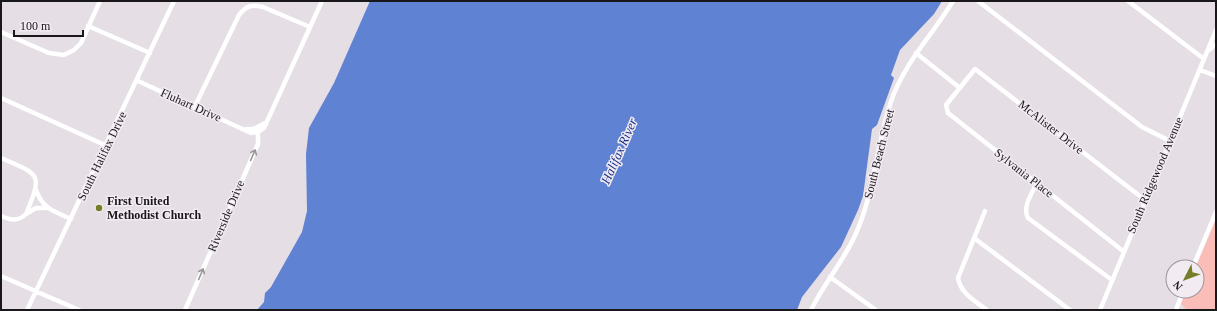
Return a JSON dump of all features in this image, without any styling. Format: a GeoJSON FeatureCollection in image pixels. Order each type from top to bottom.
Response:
{"type":"FeatureCollection","features":[{"type":"Feature","properties":{"kind":"street"},"geometry":{"type":"LineString","coordinates":[[1,32],[49,53],[64,55],[70,54],[78,47],[100,1]]}},
{"type":"Feature","properties":{"kind":"street","name":"South Halifax Drive"},"geometry":{"type":"LineString","coordinates":[[28,310],[138,81],[174,1]]}},
{"type":"Feature","properties":{"kind":"street","name":"Riverside Drive"},"geometry":{"type":"LineString","coordinates":[[185,310],[258,144],[258,129],[264,128],[322,1]]}},
{"type":"Feature","properties":{"kind":"street","name":"South Beach Street"},"geometry":{"type":"LineString","coordinates":[[811,310],[846,252],[859,226],[866,206],[879,143],[893,97],[905,70],[916,53],[929,38],[953,1]]}},
{"type":"Feature","properties":{"kind":"street"},"geometry":{"type":"LineString","coordinates":[[978,1],[1142,127],[1170,141]]}},
{"type":"Feature","properties":{"kind":"street"},"geometry":{"type":"LineString","coordinates":[[1128,1],[1204,60]]}},
{"type":"Feature","properties":{"kind":"street"},"geometry":{"type":"LineString","coordinates":[[195,106],[239,15],[249,6],[255,5],[263,7],[310,27]]}},
{"type":"Feature","properties":{"kind":"street"},"geometry":{"type":"LineString","coordinates":[[88,26],[150,53]]}},
{"type":"Feature","properties":{"kind":"street"},"geometry":{"type":"LineString","coordinates":[[1208,51],[1216,30]]}},
{"type":"Feature","properties":{"kind":"street","name":"South Ridgewood Avenue"},"geometry":{"type":"LineString","coordinates":[[1100,310],[1123,251],[1204,60],[1208,51],[1216,44]]}},
{"type":"Feature","properties":{"kind":"street"},"geometry":{"type":"LineString","coordinates":[[916,53],[960,88]]}},
{"type":"Feature","properties":{"kind":"street","name":"McAlister Drive"},"geometry":{"type":"LineString","coordinates":[[960,88],[975,69],[1145,200]]}},
{"type":"Feature","properties":{"kind":"street"},"geometry":{"type":"LineString","coordinates":[[1200,70],[1216,76]]}},
{"type":"Feature","properties":{"kind":"street","name":"Fluhart Drive"},"geometry":{"type":"LineString","coordinates":[[138,81],[251,133],[258,129]]}},
{"type":"Feature","properties":{"kind":"street","name":"Sylvania Place"},"geometry":{"type":"LineString","coordinates":[[960,88],[946,106],[948,113],[1123,251]]}},
{"type":"Feature","properties":{"kind":"street"},"geometry":{"type":"LineString","coordinates":[[1,98],[107,146]]}},
{"type":"Feature","properties":{"kind":"street"},"geometry":{"type":"LineString","coordinates":[[1,158],[32,173],[37,184],[26,214]]}},
{"type":"Feature","properties":{"kind":"street"},"geometry":{"type":"LineString","coordinates":[[1037,183],[1026,206],[1025,214],[1028,218],[1112,280]]}},
{"type":"Feature","properties":{"kind":"street"},"geometry":{"type":"LineString","coordinates":[[36,190],[42,203],[48,208],[71,219]]}},
{"type":"Feature","properties":{"kind":"street"},"geometry":{"type":"LineString","coordinates":[[1,216],[18,220],[36,208],[48,208]]}},
{"type":"Feature","properties":{"kind":"street"},"geometry":{"type":"LineString","coordinates":[[985,211],[958,274],[960,285],[966,294],[987,310]]}},
{"type":"Feature","properties":{"kind":"street"},"geometry":{"type":"LineString","coordinates":[[1196,259],[1216,212]]}},
{"type":"Feature","properties":{"kind":"street"},"geometry":{"type":"LineString","coordinates":[[974,238],[1070,310]]}},
{"type":"Feature","properties":{"kind":"street"},"geometry":{"type":"LineString","coordinates":[[1,276],[79,310]]}},
{"type":"Feature","properties":{"kind":"street"},"geometry":{"type":"LineString","coordinates":[[830,277],[876,310]]}},
{"type":"Feature","properties":{"kind":"street"},"geometry":{"type":"LineString","coordinates":[[1176,310],[1180,299]]}},
{"type":"Feature","properties":{"kind":"shaded area"},"geometry":{"type":"Polygon","coordinates":[[[1216,219],[1216,310],[1187,310],[1181,304],[1183,299],[1205,299],[1205,259],[1199,259],[1216,219]]]}},
{"type":"Feature","properties":{"kind":"water","name":"Halifax River"},"geometry":{"type":"Polygon","coordinates":[[[370,1],[942,1],[934,14],[900,50],[891,75],[894,78],[877,125],[872,129],[863,196],[858,210],[841,247],[802,297],[797,310],[257,310],[264,302],[265,293],[271,287],[302,232],[307,211],[306,154],[309,128],[334,83],[370,1]]]}},
{"type":"Feature","properties":{"kind":"place","name":"First United Methodist Church"},"geometry":{"type":"Point","coordinates":[99,208]}}]}
